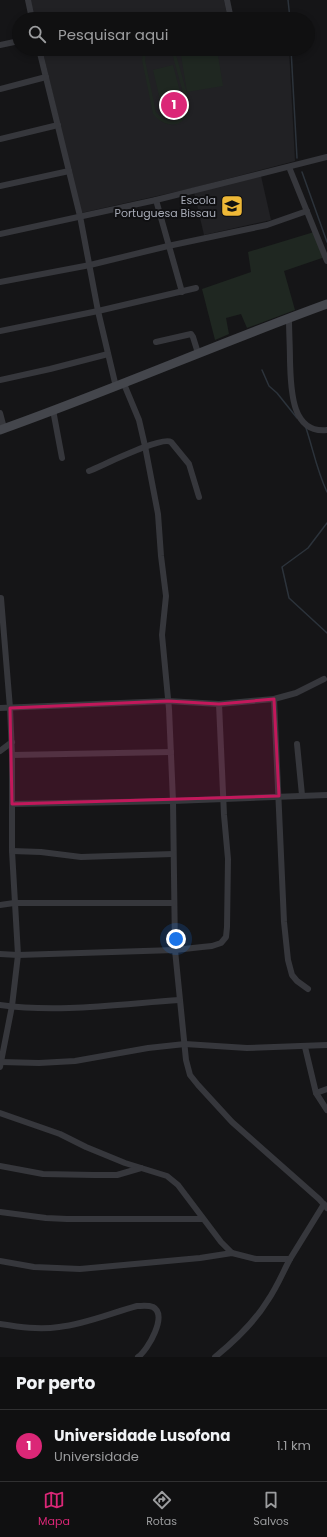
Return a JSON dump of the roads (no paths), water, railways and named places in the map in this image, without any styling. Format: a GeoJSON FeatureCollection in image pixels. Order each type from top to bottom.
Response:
{"type":"FeatureCollection","features":[{"type":"Feature","properties":{"kind":"main road"},"geometry":{"type":"LineString","coordinates":[[2,429],[120,385],[198,353],[327,304]]}},
{"type":"Feature","properties":{"kind":"street"},"geometry":{"type":"LineString","coordinates":[[28,0],[31,12]]}},
{"type":"Feature","properties":{"kind":"street"},"geometry":{"type":"LineString","coordinates":[[227,0],[230,12]]}},
{"type":"Feature","properties":{"kind":"street"},"geometry":{"type":"LineString","coordinates":[[0,45],[12,42]]}},
{"type":"Feature","properties":{"kind":"street"},"geometry":{"type":"LineString","coordinates":[[41,56],[80,216],[98,311],[108,354],[120,385],[138,420],[146,446],[158,514],[166,596],[162,635],[171,752],[175,950],[186,1060],[190,1075],[232,1122],[325,1206],[290,1259],[269,1300],[252,1323],[237,1339],[215,1357]]}},
{"type":"Feature","properties":{"kind":"street"},"geometry":{"type":"LineString","coordinates":[[0,89],[46,77]]}},
{"type":"Feature","properties":{"kind":"street"},"geometry":{"type":"LineString","coordinates":[[0,139],[58,125]]}},
{"type":"Feature","properties":{"kind":"street"},"geometry":{"type":"LineString","coordinates":[[0,234],[156,200],[327,157]]}},
{"type":"Feature","properties":{"kind":"street"},"geometry":{"type":"LineString","coordinates":[[289,167],[327,261]]}},
{"type":"Feature","properties":{"kind":"street"},"geometry":{"type":"LineString","coordinates":[[0,186],[69,171]]}},
{"type":"Feature","properties":{"kind":"street"},"geometry":{"type":"LineString","coordinates":[[156,200],[182,292]]}},
{"type":"Feature","properties":{"kind":"street"},"geometry":{"type":"LineString","coordinates":[[0,282],[90,265],[168,246],[267,225],[307,211]]}},
{"type":"Feature","properties":{"kind":"street"},"geometry":{"type":"LineString","coordinates":[[0,331],[98,311],[196,288]]}},
{"type":"Feature","properties":{"kind":"street"},"geometry":{"type":"LineString","coordinates":[[289,318],[290,381],[294,406],[298,415],[309,427],[320,431],[327,430]]}},
{"type":"Feature","properties":{"kind":"street"},"geometry":{"type":"LineString","coordinates":[[156,342],[191,334],[194,337],[198,353]]}},
{"type":"Feature","properties":{"kind":"street"},"geometry":{"type":"LineString","coordinates":[[0,380],[108,354]]}},
{"type":"Feature","properties":{"kind":"street"},"geometry":{"type":"LineString","coordinates":[[53,410],[62,458]]}},
{"type":"Feature","properties":{"kind":"street"},"geometry":{"type":"LineString","coordinates":[[0,413],[2,429]]}},
{"type":"Feature","properties":{"kind":"street"},"geometry":{"type":"LineString","coordinates":[[89,471],[146,446],[162,440],[168,440],[189,464],[198,496]]}},
{"type":"Feature","properties":{"kind":"street"},"geometry":{"type":"LineString","coordinates":[[0,598],[12,742],[12,851],[18,955],[12,1006],[1,1053],[0,1064],[62,1062],[148,1048],[185,1044],[247,1048],[327,1045]]}},
{"type":"Feature","properties":{"kind":"street"},"geometry":{"type":"LineString","coordinates":[[0,708],[168,701],[219,704],[274,699],[296,692],[324,679]]}},
{"type":"Feature","properties":{"kind":"street"},"geometry":{"type":"LineString","coordinates":[[274,699],[284,922],[289,969],[292,976],[308,989]]}},
{"type":"Feature","properties":{"kind":"street"},"geometry":{"type":"LineString","coordinates":[[0,954],[18,955],[175,950],[212,946],[220,943],[226,937],[228,859],[219,704]]}},
{"type":"Feature","properties":{"kind":"street"},"geometry":{"type":"LineString","coordinates":[[0,751],[12,742]]}},
{"type":"Feature","properties":{"kind":"street"},"geometry":{"type":"LineString","coordinates":[[297,744],[302,795]]}},
{"type":"Feature","properties":{"kind":"street"},"geometry":{"type":"LineString","coordinates":[[12,755],[171,752]]}},
{"type":"Feature","properties":{"kind":"street"},"geometry":{"type":"LineString","coordinates":[[12,804],[173,801],[327,795]]}},
{"type":"Feature","properties":{"kind":"street"},"geometry":{"type":"LineString","coordinates":[[12,851],[81,856],[173,854]]}},
{"type":"Feature","properties":{"kind":"street"},"geometry":{"type":"LineString","coordinates":[[0,905],[14,903],[173,903]]}},
{"type":"Feature","properties":{"kind":"street"},"geometry":{"type":"LineString","coordinates":[[0,1005],[74,1007],[179,1000]]}},
{"type":"Feature","properties":{"kind":"street"},"geometry":{"type":"LineString","coordinates":[[305,1047],[316,1092],[327,1110]]}},
{"type":"Feature","properties":{"kind":"street"},"geometry":{"type":"LineString","coordinates":[[316,1092],[327,1089]]}},
{"type":"Feature","properties":{"kind":"street"},"geometry":{"type":"LineString","coordinates":[[0,1113],[60,1134],[110,1158],[167,1176],[173,1180],[232,1253]]}},
{"type":"Feature","properties":{"kind":"street"},"geometry":{"type":"LineString","coordinates":[[0,1166],[43,1174],[113,1176],[141,1168]]}},
{"type":"Feature","properties":{"kind":"street"},"geometry":{"type":"LineString","coordinates":[[0,1212],[66,1219],[204,1219]]}},
{"type":"Feature","properties":{"kind":"street"},"geometry":{"type":"LineString","coordinates":[[0,1262],[34,1267],[80,1269],[200,1258],[232,1253],[256,1259],[290,1259]]}},
{"type":"Feature","properties":{"kind":"street"},"geometry":{"type":"LineString","coordinates":[[0,1324],[36,1328],[58,1328],[137,1306],[154,1308],[158,1313],[159,1320],[150,1343],[146,1350],[138,1357]]}},
{"type":"Feature","properties":{"kind":"waterway"},"geometry":{"type":"LineString","coordinates":[[288,0],[289,12]]}},
{"type":"Feature","properties":{"kind":"waterway"},"geometry":{"type":"LineString","coordinates":[[291,56],[297,158]]}},
{"type":"Feature","properties":{"kind":"waterway"},"geometry":{"type":"LineString","coordinates":[[302,172],[327,242]]}},
{"type":"Feature","properties":{"kind":"waterway"},"geometry":{"type":"LineString","coordinates":[[262,370],[269,386],[277,393],[297,418]]}},
{"type":"Feature","properties":{"kind":"waterway"},"geometry":{"type":"LineString","coordinates":[[306,428],[327,492]]}},
{"type":"Feature","properties":{"kind":"waterway"},"geometry":{"type":"LineString","coordinates":[[327,523],[308,548],[282,567],[289,598],[327,633]]}},
{"type":"Feature","properties":{"kind":"place","name":"Universidade Lusofona"},"geometry":{"type":"Point","coordinates":[174,105]}},
{"type":"Feature","properties":{"kind":"place","name":"Escola Portuguesa Bissau"},"geometry":{"type":"Point","coordinates":[232,206]}}]}
